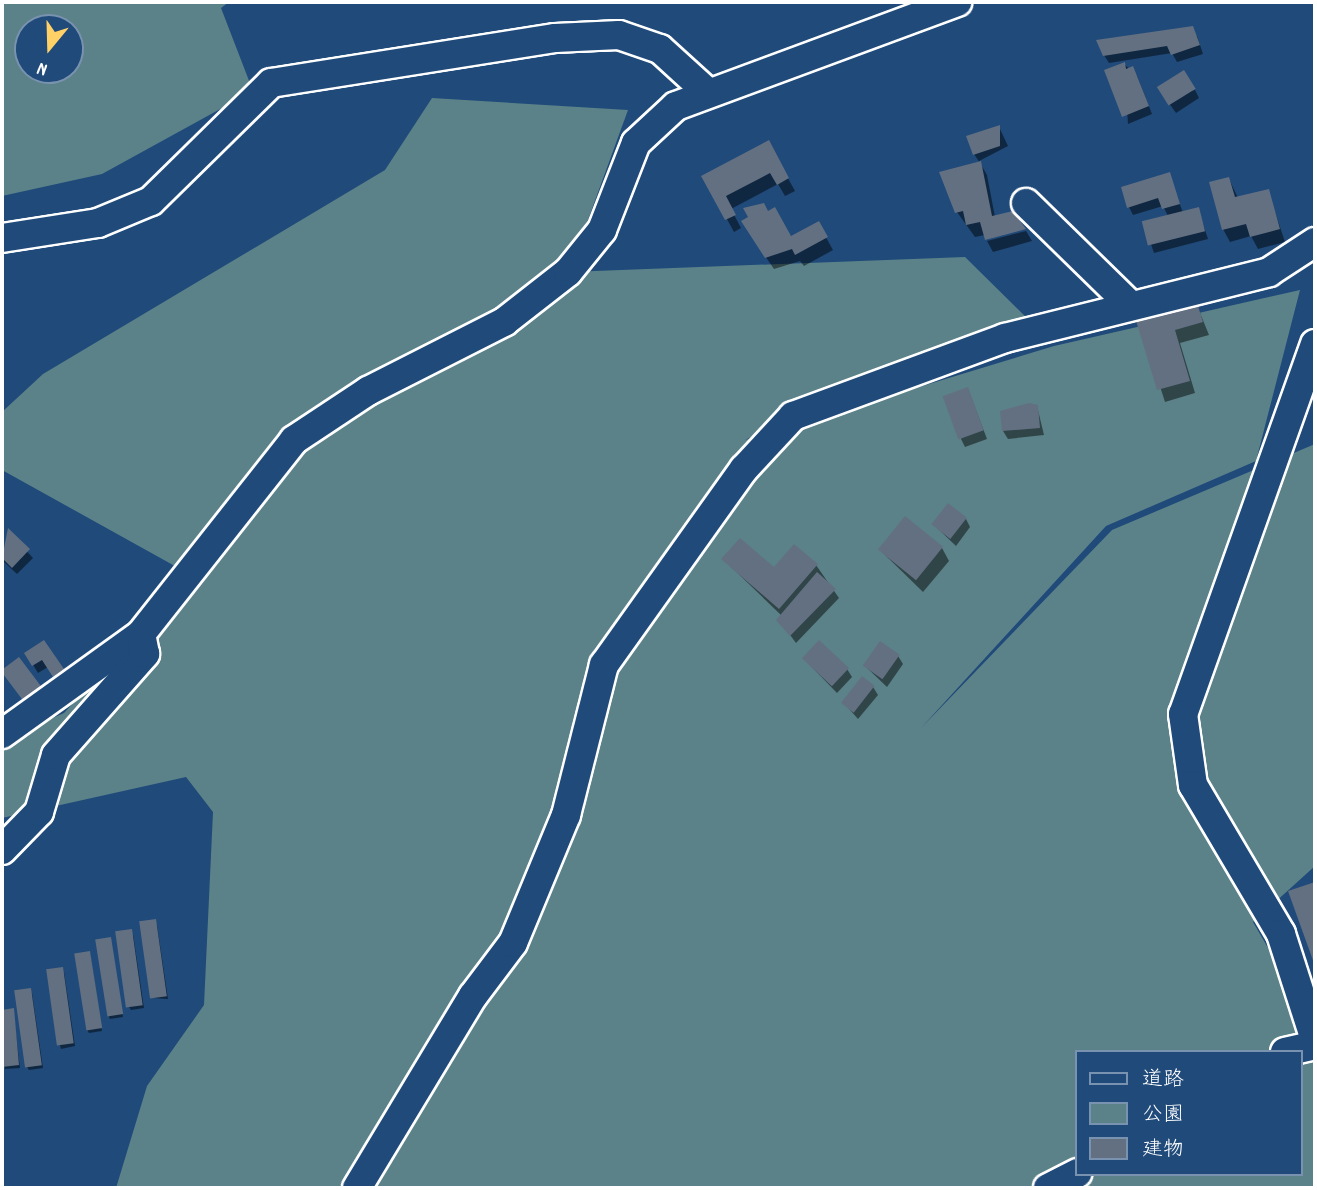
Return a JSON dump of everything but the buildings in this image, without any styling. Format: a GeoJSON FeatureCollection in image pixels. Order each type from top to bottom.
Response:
{"type":"FeatureCollection","features":[{"type":"Feature","properties":{"kind":"street"},"geometry":{"type":"LineString","coordinates":[[2,734],[141,634],[294,440],[368,391],[504,322],[568,272],[602,230],[636,143],[705,90],[839,50],[957,2]]}},
{"type":"Feature","properties":{"kind":"street"},"geometry":{"type":"LineString","coordinates":[[2,238],[98,223],[151,201],[271,83],[555,37],[619,35],[660,49],[705,90]]}},
{"type":"Feature","properties":{"kind":"street"},"geometry":{"type":"LineString","coordinates":[[1026,203],[1128,303]]}},
{"type":"Feature","properties":{"kind":"street"},"geometry":{"type":"LineString","coordinates":[[357,1188],[473,996],[513,943],[566,815],[604,665],[744,469],[793,416],[1006,338],[1128,303],[1269,272],[1315,242]]}},
{"type":"Feature","properties":{"kind":"street"},"geometry":{"type":"LineString","coordinates":[[1315,344],[1183,714],[1183,745],[1193,785],[1281,934],[1315,1040]]}},
{"type":"Feature","properties":{"kind":"street"},"geometry":{"type":"LineString","coordinates":[[2,850],[38,812],[56,755],[145,654],[141,634]]}},
{"type":"Feature","properties":{"kind":"street"},"geometry":{"type":"LineString","coordinates":[[1294,1050],[1315,1045]]}},
{"type":"Feature","properties":{"kind":"street"},"geometry":{"type":"LineString","coordinates":[[1048,1188],[1076,1174]]}},
{"type":"Feature","properties":{"kind":"green space"},"geometry":{"type":"Polygon","coordinates":[[[2,2],[229,2],[221,8],[253,91],[102,174],[2,196],[2,2]]]}},
{"type":"Feature","properties":{"kind":"green space"},"geometry":{"type":"Polygon","coordinates":[[[432,98],[628,110],[569,272],[965,257],[1036,327],[793,416],[745,440],[1054,346],[1300,290],[1256,461],[1106,526],[921,728],[1112,530],[1315,444],[1315,866],[1253,922],[1315,1029],[1315,1188],[116,1188],[147,1086],[204,1005],[213,812],[186,777],[2,818],[2,740],[64,713],[191,575],[2,470],[2,412],[43,374],[385,170],[432,98]]]}}]}
